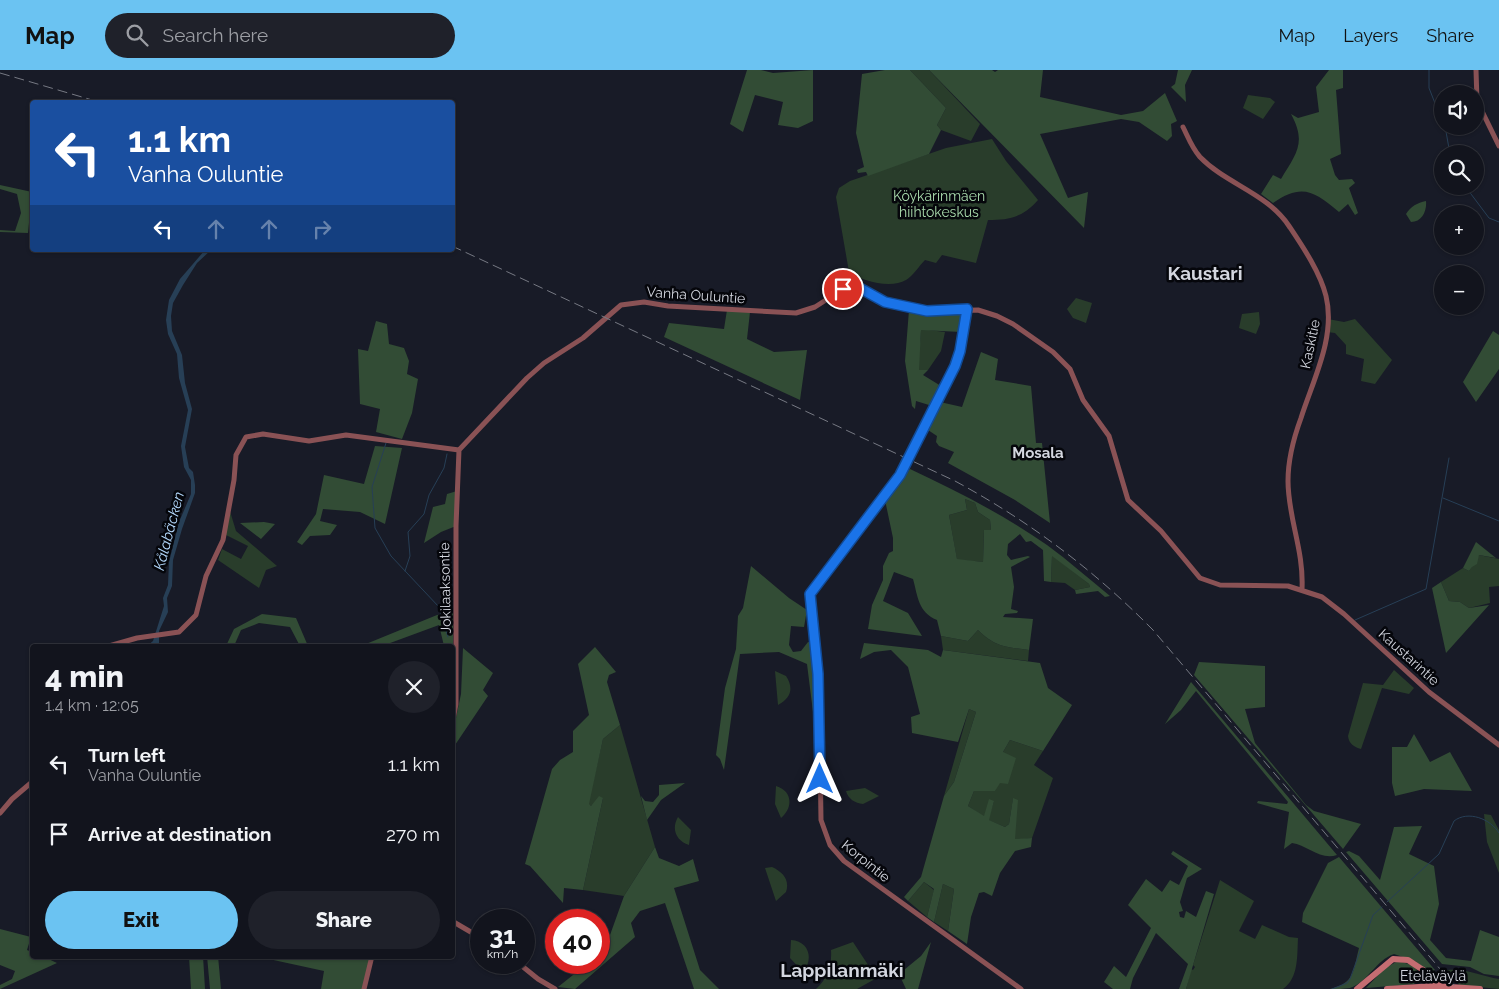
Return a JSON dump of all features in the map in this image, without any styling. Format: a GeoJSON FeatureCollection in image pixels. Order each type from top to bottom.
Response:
{"type":"FeatureCollection","features":[{"type":"Feature","properties":{"kind":"highway"},"geometry":{"type":"LineString","coordinates":[[1357,989],[1393,959],[1408,960],[1423,970],[1443,989]]}},
{"type":"Feature","properties":{"kind":"highway","name":"Eteläväylä"},"geometry":{"type":"LineString","coordinates":[[1387,989],[1436,986],[1480,989]]}},
{"type":"Feature","properties":{"kind":"street"},"geometry":{"type":"LineString","coordinates":[[1476,70],[1477,101],[1499,146]]}},
{"type":"Feature","properties":{"kind":"street","name":"Kaskitie"},"geometry":{"type":"LineString","coordinates":[[1183,127],[1194,149],[1206,162],[1260,197],[1286,221],[1315,269],[1326,298],[1327,334],[1296,432],[1288,480],[1290,505],[1302,559],[1302,590]]}},
{"type":"Feature","properties":{"kind":"street","name":"Vanha Ouluntie"},"geometry":{"type":"LineString","coordinates":[[459,450],[527,378],[544,363],[583,338],[612,311],[627,304],[644,302],[668,306],[796,313],[815,307],[843,289],[856,286],[880,300],[927,311],[967,309],[1005,319],[1053,352],[1070,369],[1084,400],[1109,436],[1128,500],[1161,531],[1200,578],[1220,585],[1288,586],[1302,590]]}},
{"type":"Feature","properties":{"kind":"street","name":"Korpintie"},"geometry":{"type":"LineString","coordinates":[[967,309],[960,351],[955,366],[900,475],[810,594],[819,679],[820,810],[827,840],[844,861],[1020,989]]}},
{"type":"Feature","properties":{"kind":"street"},"geometry":{"type":"LineString","coordinates":[[117,644],[183,630],[196,615],[210,565],[219,551],[223,540],[234,480],[236,455],[246,438],[262,434],[309,441],[346,435],[459,450]]}},
{"type":"Feature","properties":{"kind":"street","name":"Jokilaaksontie"},"geometry":{"type":"LineString","coordinates":[[455,709],[456,526],[459,450]]}},
{"type":"Feature","properties":{"kind":"street","name":"Kaustarintie"},"geometry":{"type":"LineString","coordinates":[[1302,590],[1331,602],[1425,688],[1499,745]]}},
{"type":"Feature","properties":{"kind":"street"},"geometry":{"type":"LineString","coordinates":[[0,813],[12,799],[30,784]]}},
{"type":"Feature","properties":{"kind":"street"},"geometry":{"type":"LineString","coordinates":[[455,923],[470,932]]}},
{"type":"Feature","properties":{"kind":"street"},"geometry":{"type":"LineString","coordinates":[[364,989],[371,959]]}},
{"type":"Feature","properties":{"kind":"street"},"geometry":{"type":"LineString","coordinates":[[532,974],[555,989]]}},
{"type":"Feature","properties":{"kind":"green space"},"geometry":{"type":"Polygon","coordinates":[[[747,70],[761,70],[773,73],[813,70],[813,121],[798,128],[778,125],[783,102],[755,95],[743,132],[730,124],[747,70]]]}},
{"type":"Feature","properties":{"kind":"green space"},"geometry":{"type":"Polygon","coordinates":[[[885,70],[910,70],[946,108],[937,125],[941,130],[929,154],[868,176],[866,172],[858,173],[857,170],[864,167],[856,133],[862,74],[885,70]]]}},
{"type":"Feature","properties":{"kind":"green space"},"geometry":{"type":"Polygon","coordinates":[[[910,70],[929,70],[980,124],[971,141],[941,130],[937,125],[946,108],[910,70]]]}},
{"type":"Feature","properties":{"kind":"green space"},"geometry":{"type":"Polygon","coordinates":[[[929,70],[992,70],[995,72],[998,70],[1043,70],[1040,97],[1121,115],[1143,111],[1165,93],[1177,121],[1171,124],[1172,136],[1167,141],[1139,122],[1121,119],[1040,134],[1068,198],[1088,192],[1084,228],[929,70]]]}},
{"type":"Feature","properties":{"kind":"green space"},"geometry":{"type":"Polygon","coordinates":[[[1178,70],[1192,70],[1185,85],[1186,102],[1171,87],[1175,84],[1178,70]]]}},
{"type":"Feature","properties":{"kind":"green space"},"geometry":{"type":"Polygon","coordinates":[[[1329,70],[1343,70],[1343,88],[1336,90],[1341,154],[1330,159],[1335,175],[1339,180],[1352,179],[1355,183],[1349,188],[1358,213],[1355,215],[1348,204],[1339,212],[1322,199],[1308,192],[1292,193],[1273,203],[1261,194],[1273,175],[1281,179],[1298,148],[1298,133],[1291,114],[1298,118],[1319,112],[1316,87],[1329,70]]]}},
{"type":"Feature","properties":{"kind":"green space"},"geometry":{"type":"Polygon","coordinates":[[[1248,95],[1270,98],[1275,102],[1263,119],[1243,108],[1248,95]]]}},
{"type":"Feature","properties":{"kind":"green space","name":"Köykärinmäen hiihtokeskus"},"geometry":{"type":"Polygon","coordinates":[[[992,139],[1006,161],[1038,200],[1027,210],[1016,216],[988,220],[976,263],[942,255],[936,263],[925,260],[909,278],[900,283],[892,284],[868,281],[849,272],[836,197],[839,188],[850,181],[946,148],[992,139]]]}},
{"type":"Feature","properties":{"kind":"green space"},"geometry":{"type":"Polygon","coordinates":[[[0,185],[30,192],[28,233],[0,232],[0,230],[15,231],[21,213],[17,194],[0,189],[0,185]]]}},
{"type":"Feature","properties":{"kind":"green space"},"geometry":{"type":"Polygon","coordinates":[[[1426,201],[1426,208],[1421,218],[1411,222],[1406,214],[1408,211],[1414,205],[1426,201]]]}},
{"type":"Feature","properties":{"kind":"green space"},"geometry":{"type":"Polygon","coordinates":[[[1076,298],[1092,303],[1086,323],[1073,318],[1067,309],[1076,298]]]}},
{"type":"Feature","properties":{"kind":"green space"},"geometry":{"type":"Polygon","coordinates":[[[727,310],[750,312],[747,339],[774,352],[807,350],[800,400],[664,337],[669,323],[724,329],[727,310]]]}},
{"type":"Feature","properties":{"kind":"green space"},"geometry":{"type":"Polygon","coordinates":[[[909,310],[937,314],[964,310],[961,332],[921,330],[919,370],[928,370],[923,375],[941,386],[930,411],[929,405],[916,401],[915,409],[912,406],[905,361],[909,310]]]}},
{"type":"Feature","properties":{"kind":"green space"},"geometry":{"type":"Polygon","coordinates":[[[1259,312],[1260,324],[1256,334],[1239,328],[1242,314],[1259,312]]]}},
{"type":"Feature","properties":{"kind":"green space"},"geometry":{"type":"Polygon","coordinates":[[[1328,319],[1344,322],[1355,319],[1392,360],[1375,384],[1361,381],[1364,359],[1346,354],[1346,345],[1335,333],[1327,332],[1328,319]]]}},
{"type":"Feature","properties":{"kind":"green space"},"geometry":{"type":"Polygon","coordinates":[[[376,321],[387,324],[389,344],[404,348],[409,361],[407,374],[418,379],[412,413],[402,439],[376,432],[380,409],[360,404],[358,349],[368,351],[376,321]]]}},
{"type":"Feature","properties":{"kind":"green space"},"geometry":{"type":"Polygon","coordinates":[[[921,329],[945,332],[941,351],[928,370],[919,370],[921,329]]]}},
{"type":"Feature","properties":{"kind":"green space"},"geometry":{"type":"Polygon","coordinates":[[[1493,331],[1499,335],[1499,369],[1476,402],[1463,382],[1493,331]]]}},
{"type":"Feature","properties":{"kind":"green space"},"geometry":{"type":"Polygon","coordinates":[[[981,352],[998,359],[995,380],[1031,386],[1036,443],[1042,443],[1050,523],[1015,500],[948,463],[954,452],[939,446],[936,442],[937,436],[928,430],[940,402],[962,407],[981,352]]]}},
{"type":"Feature","properties":{"kind":"green space"},"geometry":{"type":"Polygon","coordinates":[[[375,446],[402,448],[385,524],[360,512],[323,509],[320,521],[337,525],[330,535],[310,536],[302,545],[297,542],[316,514],[324,475],[364,484],[375,446]]]}},
{"type":"Feature","properties":{"kind":"green space"},"geometry":{"type":"Polygon","coordinates":[[[910,469],[980,504],[1031,534],[1063,557],[1110,596],[1105,597],[1098,591],[1076,594],[1075,590],[1090,587],[1089,584],[1052,556],[1051,582],[1044,581],[1043,550],[1031,541],[1026,542],[1020,534],[1008,544],[1007,555],[1011,560],[1030,557],[1011,567],[1014,587],[1011,609],[1018,611],[1017,613],[1005,614],[1003,617],[1033,619],[1029,650],[1001,645],[990,640],[978,630],[968,641],[941,636],[937,620],[922,608],[913,579],[894,572],[883,601],[908,613],[922,636],[868,629],[872,605],[883,580],[883,566],[889,553],[893,551],[893,538],[885,500],[910,469]],[[965,499],[967,510],[949,515],[957,559],[983,562],[984,530],[991,530],[990,520],[978,512],[975,503],[965,499]]]}},
{"type":"Feature","properties":{"kind":"green space"},"geometry":{"type":"Polygon","coordinates":[[[457,491],[456,526],[441,532],[424,543],[433,507],[445,504],[447,494],[457,491]]]}},
{"type":"Feature","properties":{"kind":"green space"},"geometry":{"type":"Polygon","coordinates":[[[965,499],[975,503],[978,512],[990,520],[991,530],[984,530],[983,562],[957,560],[949,515],[967,510],[965,499]]]}},
{"type":"Feature","properties":{"kind":"green space"},"geometry":{"type":"Polygon","coordinates":[[[229,508],[236,531],[277,566],[266,570],[259,588],[218,560],[222,549],[241,559],[248,546],[226,535],[229,508]]]}},
{"type":"Feature","properties":{"kind":"green space"},"geometry":{"type":"Polygon","coordinates":[[[264,522],[275,524],[261,539],[240,523],[264,522]]]}},
{"type":"Feature","properties":{"kind":"green space"},"geometry":{"type":"Polygon","coordinates":[[[1476,542],[1496,558],[1479,555],[1477,564],[1469,571],[1463,568],[1476,542]]]}},
{"type":"Feature","properties":{"kind":"green space"},"geometry":{"type":"Polygon","coordinates":[[[1052,555],[1089,584],[1090,587],[1075,590],[1065,583],[1051,582],[1052,555]]]}},
{"type":"Feature","properties":{"kind":"green space"},"geometry":{"type":"Polygon","coordinates":[[[1479,555],[1499,559],[1499,586],[1489,587],[1490,603],[1469,608],[1460,602],[1449,601],[1441,582],[1463,568],[1469,571],[1479,555]]]}},
{"type":"Feature","properties":{"kind":"green space"},"geometry":{"type":"Polygon","coordinates":[[[751,566],[789,598],[807,610],[804,627],[791,626],[789,645],[793,652],[801,651],[808,642],[813,643],[814,646],[815,728],[807,664],[779,652],[740,654],[724,770],[720,759],[716,755],[725,688],[736,649],[738,616],[743,608],[751,566]]]}},
{"type":"Feature","properties":{"kind":"green space"},"geometry":{"type":"Polygon","coordinates":[[[1441,582],[1449,601],[1460,602],[1469,608],[1489,605],[1446,653],[1432,588],[1441,582]]]}},
{"type":"Feature","properties":{"kind":"green space"},"geometry":{"type":"Polygon","coordinates":[[[453,613],[453,644],[444,644],[439,625],[387,644],[366,644],[437,615],[453,613]]]}},
{"type":"Feature","properties":{"kind":"green space"},"geometry":{"type":"Polygon","coordinates":[[[262,614],[296,618],[307,644],[299,644],[290,627],[259,623],[241,630],[235,644],[227,644],[234,629],[262,614]]]}},
{"type":"Feature","properties":{"kind":"green space"},"geometry":{"type":"Polygon","coordinates":[[[978,630],[990,640],[1001,645],[1029,650],[1028,661],[943,650],[941,636],[968,641],[978,630]]]}},
{"type":"Feature","properties":{"kind":"green space"},"geometry":{"type":"Polygon","coordinates":[[[864,643],[928,650],[941,657],[943,650],[1040,663],[1048,688],[1072,705],[1043,751],[1010,740],[1003,752],[1016,758],[1008,784],[1000,783],[995,791],[974,791],[968,806],[984,816],[989,799],[994,801],[989,820],[1005,827],[1009,824],[1013,798],[1018,800],[1015,839],[1032,838],[1031,847],[1015,851],[1000,873],[992,896],[984,892],[979,893],[971,917],[967,944],[948,931],[954,889],[943,884],[934,922],[927,917],[934,889],[924,882],[908,901],[904,897],[921,877],[944,796],[954,782],[976,712],[969,709],[958,742],[912,733],[911,717],[920,714],[908,667],[891,650],[874,652],[860,659],[864,643]]]}},
{"type":"Feature","properties":{"kind":"green space"},"geometry":{"type":"Polygon","coordinates":[[[595,647],[616,672],[609,675],[607,682],[620,725],[603,739],[589,804],[591,806],[599,796],[603,798],[583,890],[564,888],[563,903],[530,866],[525,864],[552,769],[560,760],[573,752],[573,731],[589,715],[578,664],[595,647]]]}},
{"type":"Feature","properties":{"kind":"green space"},"geometry":{"type":"Polygon","coordinates":[[[463,648],[493,673],[483,690],[488,696],[455,745],[455,722],[461,694],[463,648]]]}},
{"type":"Feature","properties":{"kind":"green space"},"geometry":{"type":"Polygon","coordinates":[[[1199,662],[1265,666],[1265,707],[1245,709],[1255,743],[1306,805],[1314,811],[1361,824],[1343,849],[1194,675],[1199,662]]]}},
{"type":"Feature","properties":{"kind":"green space"},"geometry":{"type":"Polygon","coordinates":[[[1394,670],[1414,688],[1409,694],[1382,688],[1361,749],[1352,745],[1348,736],[1363,683],[1383,685],[1394,670]]]}},
{"type":"Feature","properties":{"kind":"green space"},"geometry":{"type":"Polygon","coordinates":[[[775,671],[786,676],[790,685],[788,696],[778,705],[775,671]]]}},
{"type":"Feature","properties":{"kind":"green space"},"geometry":{"type":"Polygon","coordinates":[[[1191,682],[1337,855],[1325,856],[1292,843],[1284,849],[1289,812],[1257,803],[1258,801],[1287,804],[1288,802],[1196,691],[1181,710],[1165,724],[1191,682]]]}},
{"type":"Feature","properties":{"kind":"green space"},"geometry":{"type":"Polygon","coordinates":[[[969,709],[976,712],[954,782],[944,796],[969,709]]]}},
{"type":"Feature","properties":{"kind":"green space"},"geometry":{"type":"Polygon","coordinates":[[[620,725],[655,847],[624,896],[583,890],[603,798],[591,806],[588,804],[603,739],[620,725]]]}},
{"type":"Feature","properties":{"kind":"green space"},"geometry":{"type":"Polygon","coordinates":[[[1414,734],[1430,762],[1450,752],[1472,791],[1424,789],[1395,796],[1392,783],[1392,747],[1407,747],[1414,734]]]}},
{"type":"Feature","properties":{"kind":"green space"},"geometry":{"type":"Polygon","coordinates":[[[1010,740],[1043,751],[1034,765],[1053,778],[1032,838],[1015,840],[1013,799],[1009,824],[1005,827],[988,820],[994,801],[984,817],[968,806],[974,791],[995,791],[1003,752],[1010,740]]]}},
{"type":"Feature","properties":{"kind":"green space"},"geometry":{"type":"Polygon","coordinates":[[[685,783],[661,800],[647,820],[641,796],[645,801],[653,802],[659,795],[659,785],[685,783]]]}},
{"type":"Feature","properties":{"kind":"green space"},"geometry":{"type":"Polygon","coordinates":[[[776,786],[786,792],[789,800],[788,809],[781,818],[775,804],[776,786]]]}},
{"type":"Feature","properties":{"kind":"green space"},"geometry":{"type":"Polygon","coordinates":[[[865,788],[879,796],[863,804],[852,800],[846,791],[865,788]]]}},
{"type":"Feature","properties":{"kind":"green space"},"geometry":{"type":"Polygon","coordinates":[[[1484,814],[1491,815],[1499,830],[1499,873],[1487,842],[1484,814]]]}},
{"type":"Feature","properties":{"kind":"green space"},"geometry":{"type":"Polygon","coordinates":[[[678,817],[691,830],[689,845],[681,841],[676,834],[675,826],[678,817]]]}},
{"type":"Feature","properties":{"kind":"green space"},"geometry":{"type":"Polygon","coordinates":[[[1422,826],[1409,854],[1434,866],[1439,904],[1430,940],[1446,958],[1471,961],[1480,930],[1499,937],[1499,976],[1484,974],[1470,967],[1442,964],[1346,852],[1349,851],[1359,856],[1380,880],[1394,827],[1422,826]]]}},
{"type":"Feature","properties":{"kind":"green space"},"geometry":{"type":"Polygon","coordinates":[[[655,847],[659,858],[679,866],[693,859],[699,881],[674,888],[700,970],[719,989],[694,989],[665,903],[640,911],[631,923],[635,937],[610,959],[610,935],[624,896],[655,847]]]}},
{"type":"Feature","properties":{"kind":"green space"},"geometry":{"type":"Polygon","coordinates":[[[1173,851],[1202,869],[1187,878],[1180,902],[1183,911],[1179,912],[1180,917],[1184,918],[1186,911],[1196,917],[1206,891],[1214,894],[1186,989],[1179,989],[1188,964],[1156,933],[1133,978],[1130,989],[1113,989],[1104,982],[1114,966],[1126,977],[1151,928],[1128,905],[1146,879],[1162,892],[1170,880],[1179,885],[1188,866],[1171,854],[1173,851]]]}},
{"type":"Feature","properties":{"kind":"green space"},"geometry":{"type":"Polygon","coordinates":[[[1339,857],[1435,970],[1429,972],[1415,961],[1394,954],[1382,961],[1356,985],[1350,988],[1330,989],[1344,983],[1352,975],[1359,948],[1302,922],[1303,913],[1328,863],[1339,857]]]}},
{"type":"Feature","properties":{"kind":"green space"},"geometry":{"type":"Polygon","coordinates":[[[772,867],[785,877],[787,884],[786,892],[776,901],[765,868],[772,867]]]}},
{"type":"Feature","properties":{"kind":"green space"},"geometry":{"type":"Polygon","coordinates":[[[1220,880],[1254,901],[1239,931],[1255,939],[1262,925],[1289,937],[1298,938],[1295,973],[1283,989],[1186,989],[1191,969],[1193,970],[1195,967],[1193,965],[1220,880]]]}},
{"type":"Feature","properties":{"kind":"green space"},"geometry":{"type":"Polygon","coordinates":[[[924,882],[934,890],[927,917],[908,901],[924,882]]]}},
{"type":"Feature","properties":{"kind":"green space"},"geometry":{"type":"Polygon","coordinates":[[[943,884],[954,889],[948,931],[934,922],[943,884]]]}},
{"type":"Feature","properties":{"kind":"green space"},"geometry":{"type":"Polygon","coordinates":[[[0,929],[30,937],[27,950],[30,951],[30,959],[48,959],[57,963],[0,989],[0,985],[12,979],[15,971],[0,965],[0,929]]]}},
{"type":"Feature","properties":{"kind":"green space"},"geometry":{"type":"Polygon","coordinates":[[[791,940],[802,944],[808,952],[808,962],[803,972],[790,958],[791,940]]]}},
{"type":"Feature","properties":{"kind":"green space"},"geometry":{"type":"Polygon","coordinates":[[[853,942],[876,977],[875,979],[857,989],[816,989],[824,981],[828,971],[831,961],[831,950],[853,942]]]}},
{"type":"Feature","properties":{"kind":"green space"},"geometry":{"type":"Polygon","coordinates":[[[931,942],[918,989],[906,989],[899,974],[921,956],[931,942]]]}},
{"type":"Feature","properties":{"kind":"green space"},"geometry":{"type":"Polygon","coordinates":[[[189,959],[203,959],[205,989],[191,989],[189,959]]]}},
{"type":"Feature","properties":{"kind":"green space"},"geometry":{"type":"Polygon","coordinates":[[[207,959],[218,959],[221,989],[210,989],[207,959]]]}},
{"type":"Feature","properties":{"kind":"green space"},"geometry":{"type":"Polygon","coordinates":[[[269,959],[370,959],[362,989],[321,989],[324,971],[269,959]]]}},
{"type":"Feature","properties":{"kind":"green space"},"geometry":{"type":"Polygon","coordinates":[[[1398,961],[1412,965],[1423,976],[1416,979],[1414,984],[1366,988],[1385,968],[1398,961]]]}},
{"type":"Feature","properties":{"kind":"green space"},"geometry":{"type":"Polygon","coordinates":[[[1447,970],[1467,971],[1499,979],[1499,989],[1459,985],[1447,970]]]}},
{"type":"Feature","properties":{"kind":"green space"},"geometry":{"type":"Polygon","coordinates":[[[574,974],[592,974],[575,989],[558,987],[574,974]]]}},
{"type":"Feature","properties":{"kind":"water"},"geometry":{"type":"Polygon","coordinates":[[[203,252],[209,252],[197,263],[183,285],[173,303],[171,316],[172,331],[182,355],[185,383],[192,409],[185,447],[189,468],[193,472],[195,493],[173,560],[172,586],[167,598],[168,612],[159,631],[159,644],[149,644],[153,641],[164,606],[163,598],[168,585],[169,562],[179,522],[191,494],[191,480],[184,467],[181,446],[188,410],[179,378],[177,354],[168,334],[166,320],[169,300],[180,279],[203,252]]]}},
{"type":"Feature","properties":{"kind":"waterway"},"geometry":{"type":"LineString","coordinates":[[1429,70],[1429,88],[1434,101]]}},
{"type":"Feature","properties":{"kind":"waterway"},"geometry":{"type":"LineString","coordinates":[[1447,135],[1448,145]]}},
{"type":"Feature","properties":{"kind":"waterway"},"geometry":{"type":"LineString","coordinates":[[1472,195],[1489,218],[1499,222]]}},
{"type":"Feature","properties":{"kind":"waterway"},"geometry":{"type":"LineString","coordinates":[[386,443],[372,487],[375,528],[391,556],[439,607],[448,637]]}},
{"type":"Feature","properties":{"kind":"waterway"},"geometry":{"type":"LineString","coordinates":[[405,571],[410,556],[408,532],[424,514],[429,495],[444,468],[447,454]]}},
{"type":"Feature","properties":{"kind":"waterway"},"geometry":{"type":"LineString","coordinates":[[1355,620],[1426,589],[1449,458]]}},
{"type":"Feature","properties":{"kind":"waterway"},"geometry":{"type":"LineString","coordinates":[[1443,498],[1499,521]]}},
{"type":"Feature","properties":{"kind":"waterway"},"geometry":{"type":"LineString","coordinates":[[1387,902],[1439,854],[1454,821],[1466,816],[1472,816],[1485,820],[1499,833]]}},
{"type":"Feature","properties":{"kind":"waterway"},"geometry":{"type":"LineString","coordinates":[[1332,989],[1347,983],[1350,979],[1373,915],[1382,907]]}},
{"type":"Feature","properties":{"kind":"railway"},"geometry":{"type":"LineString","coordinates":[[0,73],[92,100]]}},
{"type":"Feature","properties":{"kind":"railway"},"geometry":{"type":"LineString","coordinates":[[455,247],[955,481],[1009,513],[1060,548],[1108,587],[1153,630],[1457,989]]}},
{"type":"Feature","properties":{"kind":"district","name":"Kaustari"},"geometry":{"type":"Point","coordinates":[1205,273]}},
{"type":"Feature","properties":{"kind":"district","name":"Mosala"},"geometry":{"type":"Point","coordinates":[1038,453]}},
{"type":"Feature","properties":{"kind":"district","name":"Lappilanmäki"},"geometry":{"type":"Point","coordinates":[842,970]}},
{"type":"Feature","properties":{"kind":"route"},"geometry":{"type":"LineString","coordinates":[[820,779],[818,674],[810,594],[900,475],[955,366],[960,351],[967,309],[927,311],[885,302],[874,298],[856,286],[843,289]]}},
{"type":"Feature","properties":{"kind":"water label","name":"Kålabäcken"},"geometry":{"type":"Point","coordinates":[169,531]}}]}
